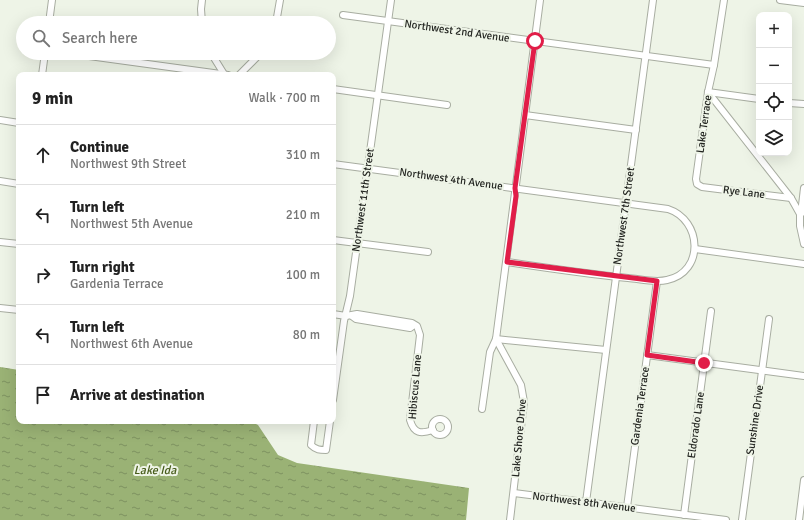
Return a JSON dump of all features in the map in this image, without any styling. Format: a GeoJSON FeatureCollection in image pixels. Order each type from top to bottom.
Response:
{"type":"FeatureCollection","features":[{"type":"Feature","properties":{"kind":"street"},"geometry":{"type":"LineString","coordinates":[[50,16],[52,0]]}},
{"type":"Feature","properties":{"kind":"street"},"geometry":{"type":"LineString","coordinates":[[202,0],[202,16]]}},
{"type":"Feature","properties":{"kind":"street"},"geometry":{"type":"LineString","coordinates":[[277,16],[280,0]]}},
{"type":"Feature","properties":{"kind":"street","name":"Northwest 11th Street"},"geometry":{"type":"LineString","coordinates":[[336,377],[344,322],[349,316],[350,296],[390,0]]}},
{"type":"Feature","properties":{"kind":"street"},"geometry":{"type":"LineString","coordinates":[[482,409],[490,352],[496,338],[507,262],[516,196],[515,188],[540,0]]}},
{"type":"Feature","properties":{"kind":"street","name":"Northwest 7th Street"},"geometry":{"type":"LineString","coordinates":[[586,502],[653,0]]}},
{"type":"Feature","properties":{"kind":"street","name":"Lake Terrace"},"geometry":{"type":"LineString","coordinates":[[697,184],[696,179],[708,92],[714,66],[724,0]]}},
{"type":"Feature","properties":{"kind":"street"},"geometry":{"type":"LineString","coordinates":[[780,0],[804,3]]}},
{"type":"Feature","properties":{"kind":"street","name":"Northwest 2nd Avenue"},"geometry":{"type":"LineString","coordinates":[[343,15],[714,66]]}},
{"type":"Feature","properties":{"kind":"street"},"geometry":{"type":"LineString","coordinates":[[42,72],[44,60]]}},
{"type":"Feature","properties":{"kind":"street"},"geometry":{"type":"LineString","coordinates":[[118,60],[209,72]]}},
{"type":"Feature","properties":{"kind":"street"},"geometry":{"type":"LineString","coordinates":[[215,60],[223,72]]}},
{"type":"Feature","properties":{"kind":"street"},"geometry":{"type":"LineString","coordinates":[[242,72],[254,60]]}},
{"type":"Feature","properties":{"kind":"street"},"geometry":{"type":"LineString","coordinates":[[336,89],[447,104]]}},
{"type":"Feature","properties":{"kind":"street"},"geometry":{"type":"LineString","coordinates":[[708,92],[756,99]]}},
{"type":"Feature","properties":{"kind":"street"},"geometry":{"type":"LineString","coordinates":[[708,92],[791,198],[800,214]]}},
{"type":"Feature","properties":{"kind":"street"},"geometry":{"type":"LineString","coordinates":[[792,103],[804,104]]}},
{"type":"Feature","properties":{"kind":"street"},"geometry":{"type":"LineString","coordinates":[[525,115],[636,130]]}},
{"type":"Feature","properties":{"kind":"street"},"geometry":{"type":"LineString","coordinates":[[0,120],[16,123]]}},
{"type":"Feature","properties":{"kind":"street","name":"Northwest 4th Avenue"},"geometry":{"type":"LineString","coordinates":[[336,164],[668,209],[679,214],[685,219],[695,238],[695,249]]}},
{"type":"Feature","properties":{"kind":"street"},"geometry":{"type":"LineString","coordinates":[[0,181],[16,184]]}},
{"type":"Feature","properties":{"kind":"street","name":"Rye Lane"},"geometry":{"type":"LineString","coordinates":[[697,184],[702,187],[791,198]]}},
{"type":"Feature","properties":{"kind":"street"},"geometry":{"type":"LineString","coordinates":[[804,188],[800,214],[800,226],[804,244]]}},
{"type":"Feature","properties":{"kind":"street"},"geometry":{"type":"LineString","coordinates":[[336,240],[428,252]]}},
{"type":"Feature","properties":{"kind":"street"},"geometry":{"type":"LineString","coordinates":[[0,242],[16,244]]}},
{"type":"Feature","properties":{"kind":"street"},"geometry":{"type":"LineString","coordinates":[[507,262],[657,281],[668,280],[682,273],[692,261],[695,249],[804,264]]}},
{"type":"Feature","properties":{"kind":"street","name":"Gardenia Terrace"},"geometry":{"type":"LineString","coordinates":[[627,508],[657,281]]}},
{"type":"Feature","properties":{"kind":"street"},"geometry":{"type":"LineString","coordinates":[[0,308],[16,310]]}},
{"type":"Feature","properties":{"kind":"street","name":"Eldorado Lane"},"geometry":{"type":"LineString","coordinates":[[684,515],[711,312]]}},
{"type":"Feature","properties":{"kind":"street"},"geometry":{"type":"LineString","coordinates":[[336,314],[349,316]]}},
{"type":"Feature","properties":{"kind":"street","name":"Hibiscus Lane"},"geometry":{"type":"LineString","coordinates":[[349,316],[357,314],[412,323],[414,326],[417,326],[420,335],[410,420],[412,427],[416,431],[424,433],[433,430]]}},
{"type":"Feature","properties":{"kind":"street","name":"Sunshine Drive"},"geometry":{"type":"LineString","coordinates":[[742,520],[769,319]]}},
{"type":"Feature","properties":{"kind":"street"},"geometry":{"type":"LineString","coordinates":[[496,338],[606,350]]}},
{"type":"Feature","properties":{"kind":"street","name":"Lake Shore Drive"},"geometry":{"type":"LineString","coordinates":[[496,338],[521,385],[524,402],[510,520]]}},
{"type":"Feature","properties":{"kind":"street"},"geometry":{"type":"LineString","coordinates":[[647,355],[804,376]]}},
{"type":"Feature","properties":{"kind":"street"},"geometry":{"type":"LineString","coordinates":[[314,424],[311,445],[317,450],[326,450],[330,424]]}},
{"type":"Feature","properties":{"kind":"street"},"geometry":{"type":"LineString","coordinates":[[799,520],[804,480]]}},
{"type":"Feature","properties":{"kind":"street","name":"Northwest 8th Avenue"},"geometry":{"type":"LineString","coordinates":[[514,493],[726,520]]}},
{"type":"Feature","properties":{"kind":"water","name":"Lake Ida"},"geometry":{"type":"Polygon","coordinates":[[[0,367],[16,370],[16,424],[256,424],[278,455],[297,463],[469,488],[466,520],[0,520],[0,367]]]}},
{"type":"Feature","properties":{"kind":"route"},"geometry":{"type":"LineString","coordinates":[[535,41],[515,188],[516,196],[507,262],[657,281],[647,355],[704,363]]}}]}
